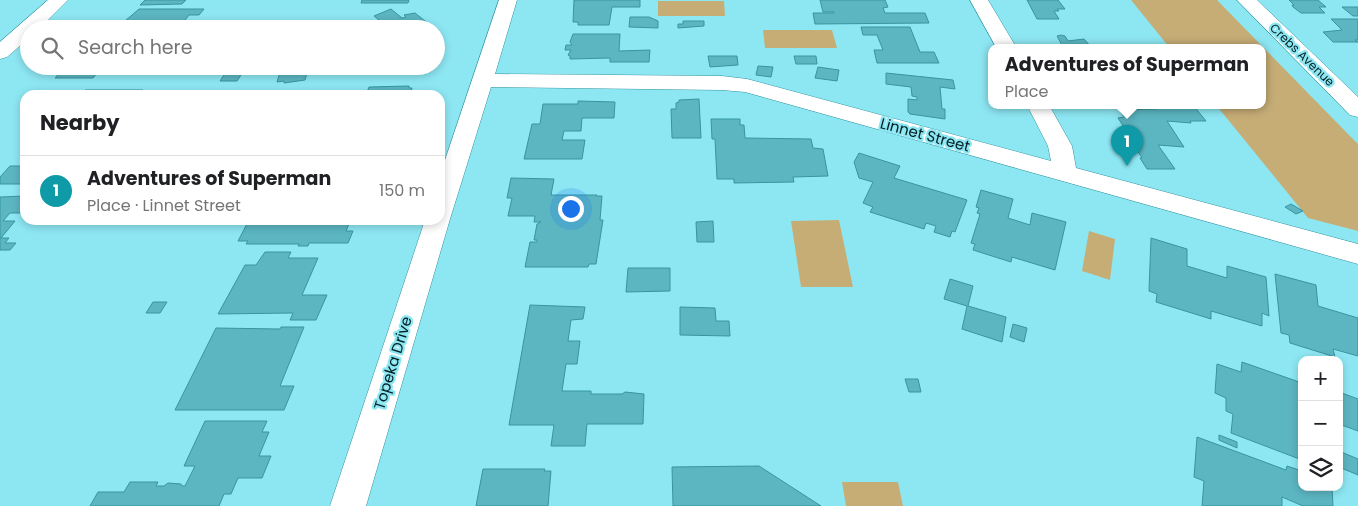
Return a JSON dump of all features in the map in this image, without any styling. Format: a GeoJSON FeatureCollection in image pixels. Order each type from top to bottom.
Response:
{"type":"FeatureCollection","features":[{"type":"Feature","properties":{"kind":"street"},"geometry":{"type":"LineString","coordinates":[[37,20],[59,0]]}},
{"type":"Feature","properties":{"kind":"street"},"geometry":{"type":"LineString","coordinates":[[445,198],[508,0]]}},
{"type":"Feature","properties":{"kind":"street"},"geometry":{"type":"LineString","coordinates":[[980,0],[1004,44]]}},
{"type":"Feature","properties":{"kind":"street","name":"Crebs Avenue"},"geometry":{"type":"LineString","coordinates":[[1246,0],[1358,110]]}},
{"type":"Feature","properties":{"kind":"street"},"geometry":{"type":"LineString","coordinates":[[0,53],[20,35]]}},
{"type":"Feature","properties":{"kind":"street","name":"Linnet Street"},"geometry":{"type":"LineString","coordinates":[[483,80],[722,83],[747,86],[1358,254]]}},
{"type":"Feature","properties":{"kind":"street"},"geometry":{"type":"LineString","coordinates":[[1040,109],[1060,146],[1065,174]]}},
{"type":"Feature","properties":{"kind":"street","name":"Topeka Drive"},"geometry":{"type":"LineString","coordinates":[[348,506],[436,225]]}},
{"type":"Feature","properties":{"kind":"shaded area"},"geometry":{"type":"Polygon","coordinates":[[[1131,0],[1217,0],[1260,44],[1167,44],[1131,0]]]}},
{"type":"Feature","properties":{"kind":"shaded area"},"geometry":{"type":"Polygon","coordinates":[[[658,1],[724,1],[725,16],[658,16],[658,1]]]}},
{"type":"Feature","properties":{"kind":"shaded area"},"geometry":{"type":"Polygon","coordinates":[[[763,30],[832,30],[837,48],[765,48],[763,30]]]}},
{"type":"Feature","properties":{"kind":"shaded area"},"geometry":{"type":"Polygon","coordinates":[[[1266,50],[1358,144],[1358,231],[1308,218],[1219,109],[1266,109],[1266,50]]]}},
{"type":"Feature","properties":{"kind":"shaded area"},"geometry":{"type":"Polygon","coordinates":[[[839,220],[853,287],[801,287],[791,221],[839,220]]]}},
{"type":"Feature","properties":{"kind":"shaded area"},"geometry":{"type":"Polygon","coordinates":[[[1089,231],[1115,239],[1110,280],[1082,271],[1089,231]]]}},
{"type":"Feature","properties":{"kind":"shaded area"},"geometry":{"type":"Polygon","coordinates":[[[842,482],[898,482],[903,506],[846,506],[842,482]]]}},
{"type":"Feature","properties":{"kind":"building"},"geometry":{"type":"Polygon","coordinates":[[[145,0],[186,0],[182,4],[140,5],[145,0]]]}},
{"type":"Feature","properties":{"kind":"building"},"geometry":{"type":"Polygon","coordinates":[[[362,0],[409,0],[408,3],[361,3],[362,0]]]}},
{"type":"Feature","properties":{"kind":"building"},"geometry":{"type":"Polygon","coordinates":[[[574,0],[640,0],[640,7],[612,7],[609,25],[578,25],[578,22],[573,22],[574,0]]]}},
{"type":"Feature","properties":{"kind":"building"},"geometry":{"type":"Polygon","coordinates":[[[820,0],[885,0],[888,7],[883,8],[885,13],[925,13],[929,23],[815,24],[813,13],[834,13],[823,12],[820,0]]]}},
{"type":"Feature","properties":{"kind":"building"},"geometry":{"type":"Polygon","coordinates":[[[1027,0],[1058,0],[1065,9],[1054,11],[1059,19],[1037,19],[1027,0]]]}},
{"type":"Feature","properties":{"kind":"building"},"geometry":{"type":"Polygon","coordinates":[[[1289,0],[1318,0],[1326,7],[1319,7],[1325,13],[1301,13],[1293,7],[1292,5],[1294,5],[1289,0]]]}},
{"type":"Feature","properties":{"kind":"building"},"geometry":{"type":"Polygon","coordinates":[[[1342,7],[1358,7],[1358,16],[1353,16],[1342,7]]]}},
{"type":"Feature","properties":{"kind":"building"},"geometry":{"type":"Polygon","coordinates":[[[139,9],[204,9],[199,15],[189,15],[185,20],[126,20],[139,9]]]}},
{"type":"Feature","properties":{"kind":"building"},"geometry":{"type":"Polygon","coordinates":[[[391,9],[402,18],[406,17],[404,15],[415,13],[424,20],[379,20],[374,16],[391,9]]]}},
{"type":"Feature","properties":{"kind":"building"},"geometry":{"type":"Polygon","coordinates":[[[630,17],[649,17],[658,21],[658,28],[629,27],[630,17]]]}},
{"type":"Feature","properties":{"kind":"building"},"geometry":{"type":"Polygon","coordinates":[[[1331,19],[1358,19],[1358,40],[1355,40],[1358,42],[1333,42],[1323,32],[1342,30],[1331,19]]]}},
{"type":"Feature","properties":{"kind":"building"},"geometry":{"type":"Polygon","coordinates":[[[683,21],[704,21],[704,26],[678,28],[678,24],[683,24],[683,21]]]}},
{"type":"Feature","properties":{"kind":"building"},"geometry":{"type":"Polygon","coordinates":[[[861,27],[910,27],[920,52],[934,52],[939,63],[877,63],[874,50],[883,50],[877,35],[863,35],[861,27]]]}},
{"type":"Feature","properties":{"kind":"building"},"geometry":{"type":"Polygon","coordinates":[[[573,34],[620,34],[619,51],[650,50],[649,62],[610,62],[610,58],[570,59],[568,55],[571,50],[565,50],[566,45],[572,45],[570,42],[573,34]]]}},
{"type":"Feature","properties":{"kind":"building"},"geometry":{"type":"Polygon","coordinates":[[[1057,36],[1065,36],[1068,41],[1084,39],[1088,44],[1061,44],[1057,36]]]}},
{"type":"Feature","properties":{"kind":"building"},"geometry":{"type":"Polygon","coordinates":[[[708,56],[737,56],[738,65],[710,67],[708,56]]]}},
{"type":"Feature","properties":{"kind":"building"},"geometry":{"type":"Polygon","coordinates":[[[794,56],[816,56],[817,64],[796,64],[794,56]]]}},
{"type":"Feature","properties":{"kind":"building"},"geometry":{"type":"Polygon","coordinates":[[[758,66],[773,67],[771,77],[756,75],[758,66]]]}},
{"type":"Feature","properties":{"kind":"building"},"geometry":{"type":"Polygon","coordinates":[[[818,67],[839,70],[837,81],[815,78],[818,67]]]}},
{"type":"Feature","properties":{"kind":"building"},"geometry":{"type":"Polygon","coordinates":[[[886,73],[953,80],[955,89],[940,87],[942,109],[945,109],[945,119],[910,114],[908,112],[908,99],[917,100],[917,97],[912,96],[911,87],[886,84],[886,73]]]}},
{"type":"Feature","properties":{"kind":"building"},"geometry":{"type":"Polygon","coordinates":[[[58,75],[96,75],[93,78],[55,78],[58,75]]]}},
{"type":"Feature","properties":{"kind":"building"},"geometry":{"type":"Polygon","coordinates":[[[224,75],[241,75],[237,81],[220,81],[224,75]]]}},
{"type":"Feature","properties":{"kind":"building"},"geometry":{"type":"Polygon","coordinates":[[[279,75],[306,75],[305,80],[277,82],[279,75]]]}},
{"type":"Feature","properties":{"kind":"building"},"geometry":{"type":"Polygon","coordinates":[[[409,86],[409,88],[412,88],[411,90],[368,90],[369,87],[409,86]]]}},
{"type":"Feature","properties":{"kind":"building"},"geometry":{"type":"Polygon","coordinates":[[[699,99],[701,138],[672,138],[671,109],[676,109],[676,103],[679,100],[699,99]]]}},
{"type":"Feature","properties":{"kind":"building"},"geometry":{"type":"Polygon","coordinates":[[[578,101],[615,102],[614,118],[582,118],[581,131],[564,131],[562,140],[585,140],[582,159],[524,159],[532,124],[540,124],[543,104],[578,104],[578,101]]]}},
{"type":"Feature","properties":{"kind":"building"},"geometry":{"type":"Polygon","coordinates":[[[1196,109],[1206,121],[1190,121],[1191,123],[1167,121],[1184,147],[1158,145],[1175,169],[1147,169],[1135,147],[1137,147],[1118,118],[1124,117],[1119,110],[1196,109]]]}},
{"type":"Feature","properties":{"kind":"building"},"geometry":{"type":"Polygon","coordinates":[[[711,119],[740,119],[740,125],[744,125],[745,138],[811,139],[813,148],[823,149],[828,176],[793,177],[794,182],[734,183],[734,179],[717,179],[715,139],[712,139],[711,119]]]}},
{"type":"Feature","properties":{"kind":"building"},"geometry":{"type":"Polygon","coordinates":[[[859,153],[900,166],[894,178],[967,200],[955,232],[952,231],[950,237],[934,232],[936,226],[926,223],[924,229],[870,212],[873,207],[863,203],[873,182],[859,178],[854,162],[859,153]]]}},
{"type":"Feature","properties":{"kind":"building"},"geometry":{"type":"Polygon","coordinates":[[[10,166],[20,166],[20,184],[0,184],[0,177],[10,166]]]}},
{"type":"Feature","properties":{"kind":"building"},"geometry":{"type":"Polygon","coordinates":[[[511,178],[554,179],[551,195],[602,196],[600,220],[603,220],[596,264],[589,264],[588,267],[525,267],[530,242],[537,242],[537,240],[534,240],[537,224],[541,222],[534,222],[535,216],[508,216],[512,198],[507,198],[511,178]]]}},
{"type":"Feature","properties":{"kind":"building"},"geometry":{"type":"Polygon","coordinates":[[[981,190],[1013,199],[1008,218],[1030,225],[1032,213],[1066,222],[1055,270],[1012,257],[1011,262],[973,250],[975,244],[971,243],[980,214],[977,213],[979,208],[976,207],[981,190]]]}},
{"type":"Feature","properties":{"kind":"building"},"geometry":{"type":"Polygon","coordinates":[[[20,196],[20,213],[10,213],[3,221],[15,221],[1,238],[9,238],[5,243],[16,243],[10,250],[0,250],[0,197],[20,196]]]}},
{"type":"Feature","properties":{"kind":"building"},"geometry":{"type":"Polygon","coordinates":[[[1291,204],[1303,211],[1296,214],[1285,207],[1291,204]]]}},
{"type":"Feature","properties":{"kind":"building"},"geometry":{"type":"Polygon","coordinates":[[[713,221],[714,242],[697,242],[696,222],[713,221]]]}},
{"type":"Feature","properties":{"kind":"building"},"geometry":{"type":"Polygon","coordinates":[[[246,225],[349,225],[346,231],[353,231],[348,243],[309,243],[308,246],[298,246],[299,244],[246,244],[248,241],[238,241],[246,225]]]}},
{"type":"Feature","properties":{"kind":"building"},"geometry":{"type":"Polygon","coordinates":[[[1151,238],[1187,249],[1187,266],[1227,278],[1227,266],[1266,277],[1269,316],[1262,313],[1262,326],[1211,311],[1211,319],[1156,302],[1157,294],[1149,291],[1151,238]]]}},
{"type":"Feature","properties":{"kind":"building"},"geometry":{"type":"Polygon","coordinates":[[[265,252],[291,252],[288,258],[318,258],[302,295],[327,295],[316,320],[290,320],[293,313],[218,314],[245,265],[256,265],[265,252]]]}},
{"type":"Feature","properties":{"kind":"building"},"geometry":{"type":"Polygon","coordinates":[[[628,268],[670,268],[670,291],[626,292],[628,268]]]}},
{"type":"Feature","properties":{"kind":"building"},"geometry":{"type":"Polygon","coordinates":[[[1275,274],[1316,285],[1318,306],[1358,318],[1358,356],[1333,349],[1335,356],[1332,356],[1290,343],[1289,335],[1281,333],[1275,274]]]}},
{"type":"Feature","properties":{"kind":"building"},"geometry":{"type":"Polygon","coordinates":[[[950,279],[973,286],[968,306],[1006,317],[1002,342],[962,329],[967,306],[944,299],[950,279]]]}},
{"type":"Feature","properties":{"kind":"building"},"geometry":{"type":"Polygon","coordinates":[[[153,302],[167,302],[160,313],[146,313],[153,302]]]}},
{"type":"Feature","properties":{"kind":"building"},"geometry":{"type":"Polygon","coordinates":[[[530,305],[585,307],[583,319],[571,320],[568,341],[580,341],[577,364],[566,364],[562,391],[591,391],[591,394],[622,394],[625,392],[644,394],[643,424],[587,424],[585,446],[551,446],[554,425],[509,425],[530,305]]]}},
{"type":"Feature","properties":{"kind":"building"},"geometry":{"type":"Polygon","coordinates":[[[680,307],[715,308],[716,321],[729,321],[730,336],[680,335],[680,307]]]}},
{"type":"Feature","properties":{"kind":"building"},"geometry":{"type":"Polygon","coordinates":[[[1013,324],[1027,328],[1024,342],[1010,337],[1013,324]]]}},
{"type":"Feature","properties":{"kind":"building"},"geometry":{"type":"Polygon","coordinates":[[[281,327],[304,327],[280,386],[294,386],[284,410],[175,410],[216,328],[280,329],[281,327]]]}},
{"type":"Feature","properties":{"kind":"building"},"geometry":{"type":"Polygon","coordinates":[[[1242,362],[1298,382],[1298,458],[1231,433],[1233,414],[1226,411],[1226,398],[1215,393],[1217,364],[1241,372],[1242,362]]]}},
{"type":"Feature","properties":{"kind":"building"},"geometry":{"type":"Polygon","coordinates":[[[905,379],[918,379],[921,392],[909,392],[905,379]]]}},
{"type":"Feature","properties":{"kind":"building"},"geometry":{"type":"Polygon","coordinates":[[[1343,393],[1358,399],[1358,431],[1343,425],[1343,393]]]}},
{"type":"Feature","properties":{"kind":"building"},"geometry":{"type":"Polygon","coordinates":[[[205,421],[267,421],[262,432],[269,432],[259,456],[271,456],[262,478],[238,478],[231,494],[224,494],[219,506],[90,506],[98,492],[124,492],[130,482],[158,482],[156,486],[164,486],[168,483],[185,486],[195,466],[184,466],[205,421]]]}},
{"type":"Feature","properties":{"kind":"building"},"geometry":{"type":"Polygon","coordinates":[[[1219,435],[1237,442],[1237,448],[1219,440],[1219,435]]]}},
{"type":"Feature","properties":{"kind":"building"},"geometry":{"type":"Polygon","coordinates":[[[1197,437],[1286,470],[1287,466],[1298,470],[1298,491],[1332,491],[1333,506],[1303,506],[1282,497],[1282,506],[1202,506],[1204,481],[1194,477],[1197,437]]]}},
{"type":"Feature","properties":{"kind":"building"},"geometry":{"type":"Polygon","coordinates":[[[1343,453],[1358,459],[1358,475],[1343,469],[1343,453]]]}},
{"type":"Feature","properties":{"kind":"building"},"geometry":{"type":"Polygon","coordinates":[[[759,466],[821,506],[673,506],[672,467],[759,466]]]}},
{"type":"Feature","properties":{"kind":"building"},"geometry":{"type":"Polygon","coordinates":[[[483,469],[545,469],[544,471],[551,471],[548,506],[476,506],[483,469]]]}},
{"type":"Feature","properties":{"kind":"place","name":"Adventures of Superman"},"geometry":{"type":"Point","coordinates":[1127,166]}}]}
